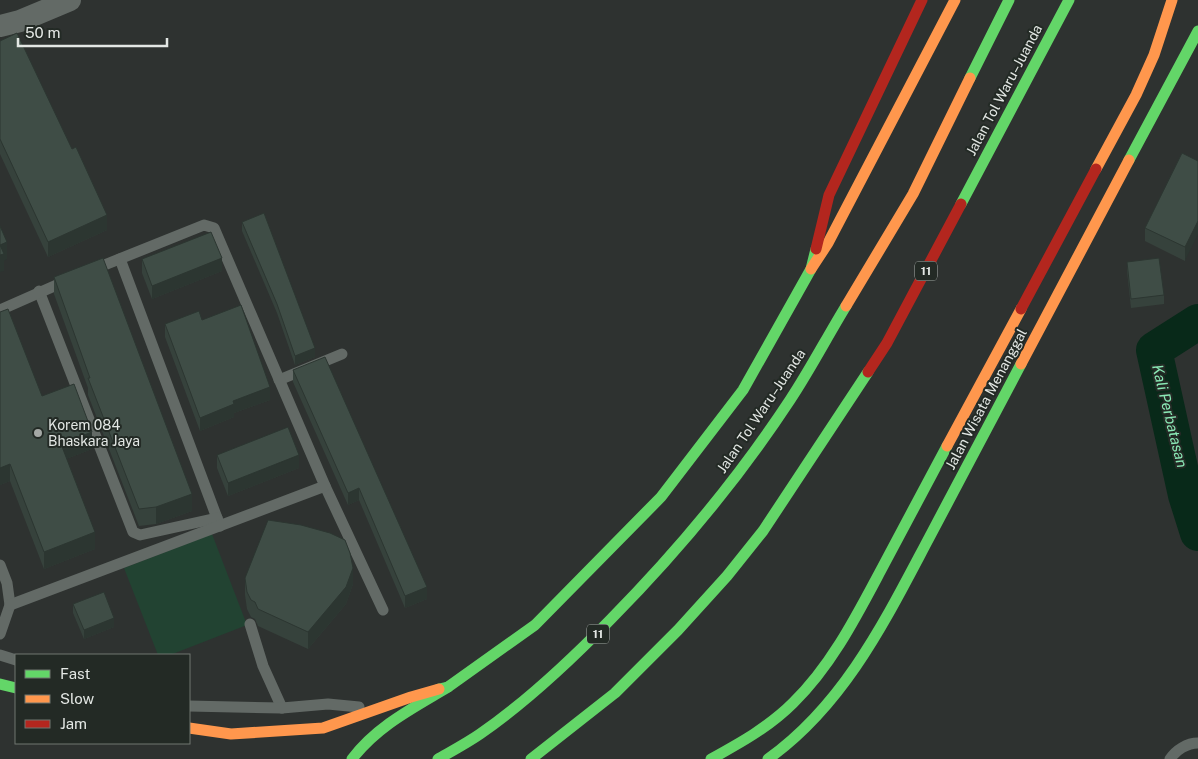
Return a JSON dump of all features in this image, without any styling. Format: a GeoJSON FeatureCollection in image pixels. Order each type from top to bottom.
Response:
{"type":"FeatureCollection","features":[{"type":"Feature","properties":{"kind":"main road"},"geometry":{"type":"LineString","coordinates":[[811,269],[829,195],[922,0]]}},
{"type":"Feature","properties":{"kind":"main road"},"geometry":{"type":"LineString","coordinates":[[352,759],[371,737],[448,687],[535,625],[661,497],[743,390],[811,269],[828,243],[956,0]]}},
{"type":"Feature","properties":{"kind":"main road","name":"Jalan Tol Waru–Juanda"},"geometry":{"type":"LineString","coordinates":[[438,759],[480,734],[526,698],[578,653],[645,586],[695,529],[732,481],[790,400],[914,194],[1009,0]]}},
{"type":"Feature","properties":{"kind":"main road","name":"Jalan Tol Waru–Juanda"},"geometry":{"type":"LineString","coordinates":[[531,759],[615,694],[678,630],[727,576],[763,531],[887,344],[1069,0]]}},
{"type":"Feature","properties":{"kind":"main road"},"geometry":{"type":"LineString","coordinates":[[711,759],[749,738],[792,704],[833,656],[852,624],[1136,95],[1154,55],[1172,0]]}},
{"type":"Feature","properties":{"kind":"main road","name":"Jalan Wisata Menanggal"},"geometry":{"type":"LineString","coordinates":[[768,759],[780,752],[801,734],[828,704],[860,660],[888,614],[1198,31]]}},
{"type":"Feature","properties":{"kind":"main road"},"geometry":{"type":"LineString","coordinates":[[0,684],[15,688]]}},
{"type":"Feature","properties":{"kind":"main road"},"geometry":{"type":"LineString","coordinates":[[190,728],[231,734],[323,728],[411,697],[448,687]]}},
{"type":"Feature","properties":{"kind":"street"},"geometry":{"type":"LineString","coordinates":[[0,26],[20,21],[70,0]]}},
{"type":"Feature","properties":{"kind":"lane"},"geometry":{"type":"LineString","coordinates":[[0,310],[80,275],[204,226],[214,228],[324,486],[383,610]]}},
{"type":"Feature","properties":{"kind":"lane"},"geometry":{"type":"LineString","coordinates":[[120,259],[219,522]]}},
{"type":"Feature","properties":{"kind":"lane"},"geometry":{"type":"LineString","coordinates":[[39,292],[133,532],[140,535],[219,522]]}},
{"type":"Feature","properties":{"kind":"lane"},"geometry":{"type":"LineString","coordinates":[[279,380],[342,354]]}},
{"type":"Feature","properties":{"kind":"lane"},"geometry":{"type":"LineString","coordinates":[[10,605],[219,522],[324,486]]}},
{"type":"Feature","properties":{"kind":"lane"},"geometry":{"type":"LineString","coordinates":[[0,565],[7,583],[10,605],[0,634]]}},
{"type":"Feature","properties":{"kind":"lane"},"geometry":{"type":"LineString","coordinates":[[250,624],[264,666],[282,708]]}},
{"type":"Feature","properties":{"kind":"lane"},"geometry":{"type":"LineString","coordinates":[[0,654],[15,660]]}},
{"type":"Feature","properties":{"kind":"lane"},"geometry":{"type":"LineString","coordinates":[[190,706],[282,708],[328,704],[376,709]]}},
{"type":"Feature","properties":{"kind":"lane"},"geometry":{"type":"LineString","coordinates":[[1170,759],[1190,743],[1198,743]]}},
{"type":"Feature","properties":{"kind":"green space"},"geometry":{"type":"Polygon","coordinates":[[[212,534],[247,625],[173,654],[158,654],[124,568],[212,534]]]}},
{"type":"Feature","properties":{"kind":"building"},"geometry":{"type":"Polygon","coordinates":[[[17,33],[72,149],[76,147],[107,215],[48,242],[0,139],[0,41],[17,33]]]}},
{"type":"Feature","properties":{"kind":"building"},"geometry":{"type":"Polygon","coordinates":[[[1182,153],[1198,161],[1198,221],[1185,247],[1145,228],[1182,153]]]}},
{"type":"Feature","properties":{"kind":"building"},"geometry":{"type":"Polygon","coordinates":[[[264,213],[315,348],[295,356],[277,304],[242,222],[264,213]]]}},
{"type":"Feature","properties":{"kind":"building"},"geometry":{"type":"Polygon","coordinates":[[[0,226],[7,242],[0,245],[0,226]]]}},
{"type":"Feature","properties":{"kind":"building"},"geometry":{"type":"Polygon","coordinates":[[[211,232],[222,258],[152,286],[142,259],[211,232]]]}},
{"type":"Feature","properties":{"kind":"building"},"geometry":{"type":"Polygon","coordinates":[[[0,245],[4,254],[0,255],[0,245]]]}},
{"type":"Feature","properties":{"kind":"building"},"geometry":{"type":"Polygon","coordinates":[[[103,258],[192,494],[156,507],[139,509],[88,378],[90,378],[54,277],[103,258]]]}},
{"type":"Feature","properties":{"kind":"building"},"geometry":{"type":"Polygon","coordinates":[[[1159,258],[1164,295],[1131,299],[1127,262],[1159,258]]]}},
{"type":"Feature","properties":{"kind":"building"},"geometry":{"type":"Polygon","coordinates":[[[241,305],[270,387],[233,401],[234,404],[200,418],[165,324],[199,311],[202,320],[241,305]]]}},
{"type":"Feature","properties":{"kind":"building","name":"Korem 084 Bhaskara Jaya"},"geometry":{"type":"Polygon","coordinates":[[[8,309],[42,396],[74,384],[92,432],[61,444],[95,532],[44,552],[10,464],[0,468],[0,312],[8,309]]]}},
{"type":"Feature","properties":{"kind":"building"},"geometry":{"type":"Polygon","coordinates":[[[325,357],[427,587],[405,596],[359,488],[348,493],[293,370],[325,357]]]}},
{"type":"Feature","properties":{"kind":"building"},"geometry":{"type":"Polygon","coordinates":[[[288,427],[299,455],[228,483],[217,455],[288,427]]]}},
{"type":"Feature","properties":{"kind":"building"},"geometry":{"type":"Polygon","coordinates":[[[268,520],[301,525],[330,533],[345,540],[350,553],[353,568],[346,587],[308,632],[258,609],[247,592],[245,578],[268,520]]]}},
{"type":"Feature","properties":{"kind":"building"},"geometry":{"type":"Polygon","coordinates":[[[104,592],[114,618],[84,630],[73,604],[104,592]]]}},
{"type":"Feature","properties":{"kind":"waterway","name":"Kali Perbatasan"},"geometry":{"type":"LineString","coordinates":[[1198,322],[1154,350],[1186,495],[1198,533]]}},
{"type":"Feature","properties":{"kind":"traffic: fast"},"geometry":{"type":"LineString","coordinates":[[970,78],[1009,0]]}},
{"type":"Feature","properties":{"kind":"traffic: fast"},"geometry":{"type":"LineString","coordinates":[[961,204],[1069,0]]}},
{"type":"Feature","properties":{"kind":"traffic: fast"},"geometry":{"type":"LineString","coordinates":[[1129,160],[1198,31]]}},
{"type":"Feature","properties":{"kind":"traffic: fast"},"geometry":{"type":"LineString","coordinates":[[439,689],[448,687],[535,625],[661,497],[743,390],[811,269],[816,249]]}},
{"type":"Feature","properties":{"kind":"traffic: fast"},"geometry":{"type":"LineString","coordinates":[[438,759],[480,734],[532,694],[565,665],[660,568],[706,514],[770,429],[805,377],[846,306]]}},
{"type":"Feature","properties":{"kind":"traffic: fast"},"geometry":{"type":"LineString","coordinates":[[768,759],[820,713],[861,658],[897,599],[1021,364]]}},
{"type":"Feature","properties":{"kind":"traffic: fast"},"geometry":{"type":"LineString","coordinates":[[531,759],[615,693],[678,630],[727,576],[763,531],[868,372]]}},
{"type":"Feature","properties":{"kind":"traffic: fast"},"geometry":{"type":"LineString","coordinates":[[711,759],[743,741],[774,720],[807,689],[831,657],[852,623],[947,446]]}},
{"type":"Feature","properties":{"kind":"traffic: fast"},"geometry":{"type":"LineString","coordinates":[[0,684],[15,688]]}},
{"type":"Feature","properties":{"kind":"traffic: fast"},"geometry":{"type":"LineString","coordinates":[[352,759],[384,727],[448,687]]}},
{"type":"Feature","properties":{"kind":"traffic: slow"},"geometry":{"type":"LineString","coordinates":[[811,269],[828,243],[955,0]]}},
{"type":"Feature","properties":{"kind":"traffic: slow"},"geometry":{"type":"LineString","coordinates":[[1096,169],[1136,95],[1154,55],[1172,0]]}},
{"type":"Feature","properties":{"kind":"traffic: slow"},"geometry":{"type":"LineString","coordinates":[[846,306],[913,194],[970,78]]}},
{"type":"Feature","properties":{"kind":"traffic: slow"},"geometry":{"type":"LineString","coordinates":[[1021,364],[1129,160]]}},
{"type":"Feature","properties":{"kind":"traffic: slow"},"geometry":{"type":"LineString","coordinates":[[947,446],[1021,309]]}},
{"type":"Feature","properties":{"kind":"traffic: slow"},"geometry":{"type":"LineString","coordinates":[[190,728],[231,734],[323,728],[439,689]]}},
{"type":"Feature","properties":{"kind":"traffic: jam"},"geometry":{"type":"LineString","coordinates":[[816,249],[829,195],[922,0]]}},
{"type":"Feature","properties":{"kind":"traffic: jam"},"geometry":{"type":"LineString","coordinates":[[1021,309],[1096,169]]}},
{"type":"Feature","properties":{"kind":"traffic: jam"},"geometry":{"type":"LineString","coordinates":[[868,372],[887,343],[961,204]]}},
{"type":"Feature","properties":{"kind":"place","name":"Korem 084 Bhaskara Jaya"},"geometry":{"type":"Point","coordinates":[38,433]}}]}
